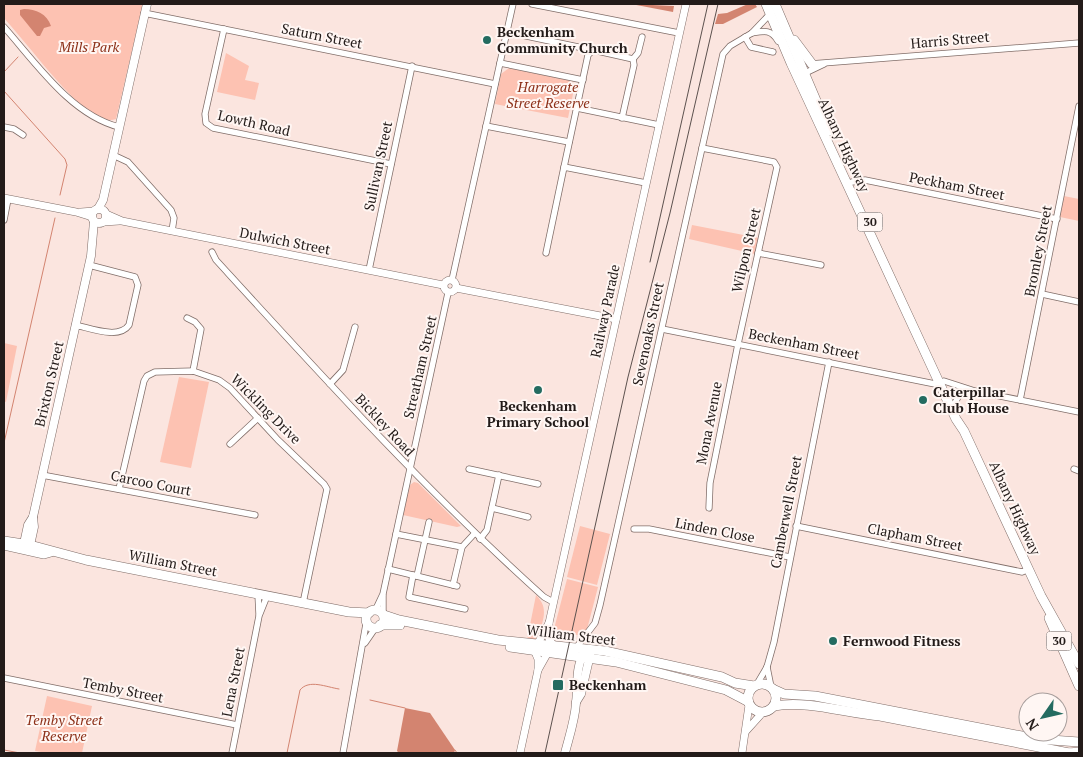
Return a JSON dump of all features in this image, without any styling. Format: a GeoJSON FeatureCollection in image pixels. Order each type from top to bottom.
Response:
{"type":"FeatureCollection","features":[{"type":"Feature","properties":{"kind":"main road","name":"Brixton Street"},"geometry":{"type":"LineString","coordinates":[[26,547],[147,4]]}},
{"type":"Feature","properties":{"kind":"main road","name":"Albany Highway"},"geometry":{"type":"LineString","coordinates":[[766,4],[774,10],[797,69],[942,383],[955,403],[964,431],[1029,569],[1079,686]]}},
{"type":"Feature","properties":{"kind":"main road"},"geometry":{"type":"LineString","coordinates":[[774,10],[812,64]]}},
{"type":"Feature","properties":{"kind":"main road","name":"Albany Highway"},"geometry":{"type":"LineString","coordinates":[[797,69],[852,182],[942,383],[956,419],[964,431]]}},
{"type":"Feature","properties":{"kind":"main road","name":"William Street"},"geometry":{"type":"LineString","coordinates":[[4,541],[26,547]]}},
{"type":"Feature","properties":{"kind":"main road","name":"William Street"},"geometry":{"type":"LineString","coordinates":[[4,545],[45,548],[51,552],[349,612],[378,613],[536,648],[547,654],[587,654],[692,670],[756,685]]}},
{"type":"Feature","properties":{"kind":"main road","name":"Albany Highway"},"geometry":{"type":"LineString","coordinates":[[1041,596],[1079,664]]}},
{"type":"Feature","properties":{"kind":"main road","name":"William Street"},"geometry":{"type":"LineString","coordinates":[[349,612],[365,623],[378,626],[397,624],[536,648],[576,648],[587,654],[726,690],[748,703]]}},
{"type":"Feature","properties":{"kind":"main road"},"geometry":{"type":"LineString","coordinates":[[365,623],[365,617],[378,613],[384,621],[378,626]]}},
{"type":"Feature","properties":{"kind":"main road"},"geometry":{"type":"LineString","coordinates":[[565,753],[576,702],[575,692],[587,654]]}},
{"type":"Feature","properties":{"kind":"main road"},"geometry":{"type":"LineString","coordinates":[[1079,742],[1037,739],[816,696],[784,694],[772,688],[756,685],[748,692],[748,703],[756,711],[763,712],[774,706],[795,703],[851,714],[880,716],[1070,753],[1079,752]]}},
{"type":"Feature","properties":{"kind":"main road"},"geometry":{"type":"LineString","coordinates":[[772,688],[776,699],[774,706]]}},
{"type":"Feature","properties":{"kind":"street"},"geometry":{"type":"LineString","coordinates":[[456,288],[452,280],[514,4]]}},
{"type":"Feature","properties":{"kind":"street"},"geometry":{"type":"LineString","coordinates":[[532,4],[679,33]]}},
{"type":"Feature","properties":{"kind":"street","name":"Railway Parade"},"geometry":{"type":"LineString","coordinates":[[555,647],[549,639],[549,623],[553,602],[686,4]]}},
{"type":"Feature","properties":{"kind":"street","name":"Sevenoaks Street"},"geometry":{"type":"LineString","coordinates":[[576,648],[590,632],[600,605],[723,54],[752,33],[774,10]]}},
{"type":"Feature","properties":{"kind":"street","name":"Saturn Street"},"geometry":{"type":"LineString","coordinates":[[144,13],[495,84]]}},
{"type":"Feature","properties":{"kind":"street"},"geometry":{"type":"LineString","coordinates":[[4,27],[75,105],[93,117],[119,127]]}},
{"type":"Feature","properties":{"kind":"street","name":"Lowth Road"},"geometry":{"type":"LineString","coordinates":[[224,29],[205,114],[206,123],[213,128],[391,164]]}},
{"type":"Feature","properties":{"kind":"street"},"geometry":{"type":"LineString","coordinates":[[752,33],[766,31],[773,34],[797,69]]}},
{"type":"Feature","properties":{"kind":"street"},"geometry":{"type":"LineString","coordinates":[[507,32],[583,48],[590,52],[597,50],[633,59]]}},
{"type":"Feature","properties":{"kind":"street"},"geometry":{"type":"LineString","coordinates":[[622,118],[634,65],[633,59],[638,53],[642,37]]}},
{"type":"Feature","properties":{"kind":"street"},"geometry":{"type":"LineString","coordinates":[[745,37],[751,46],[773,52]]}},
{"type":"Feature","properties":{"kind":"street","name":"Harris Street"},"geometry":{"type":"LineString","coordinates":[[797,69],[812,64],[1079,43]]}},
{"type":"Feature","properties":{"kind":"street"},"geometry":{"type":"LineString","coordinates":[[546,252],[576,108],[590,52]]}},
{"type":"Feature","properties":{"kind":"street"},"geometry":{"type":"LineString","coordinates":[[500,63],[583,80]]}},
{"type":"Feature","properties":{"kind":"street","name":"Harris Street"},"geometry":{"type":"LineString","coordinates":[[797,69],[824,64]]}},
{"type":"Feature","properties":{"kind":"street","name":"Sullivan Street"},"geometry":{"type":"LineString","coordinates":[[368,270],[412,66]]}},
{"type":"Feature","properties":{"kind":"street","name":"Bromley Street"},"geometry":{"type":"LineString","coordinates":[[1020,400],[1079,106]]}},
{"type":"Feature","properties":{"kind":"street"},"geometry":{"type":"LineString","coordinates":[[576,108],[659,125]]}},
{"type":"Feature","properties":{"kind":"street"},"geometry":{"type":"LineString","coordinates":[[486,126],[569,142]]}},
{"type":"Feature","properties":{"kind":"street"},"geometry":{"type":"LineString","coordinates":[[4,127],[14,129],[22,135]]}},
{"type":"Feature","properties":{"kind":"street","name":"Wilpon Street"},"geometry":{"type":"LineString","coordinates":[[702,148],[774,162],[777,167],[738,344]]}},
{"type":"Feature","properties":{"kind":"street"},"geometry":{"type":"LineString","coordinates":[[113,155],[128,162],[171,210],[174,218],[172,231]]}},
{"type":"Feature","properties":{"kind":"street"},"geometry":{"type":"LineString","coordinates":[[564,166],[646,183]]}},
{"type":"Feature","properties":{"kind":"street","name":"Peckham Street"},"geometry":{"type":"LineString","coordinates":[[852,182],[865,180],[1057,219]]}},
{"type":"Feature","properties":{"kind":"street"},"geometry":{"type":"LineString","coordinates":[[4,220],[6,198]]}},
{"type":"Feature","properties":{"kind":"street","name":"Dulwich Street"},"geometry":{"type":"LineString","coordinates":[[6,198],[444,285]]}},
{"type":"Feature","properties":{"kind":"street","name":"Bickley Road"},"geometry":{"type":"LineString","coordinates":[[212,252],[216,260],[410,469],[480,540],[544,597],[553,602]]}},
{"type":"Feature","properties":{"kind":"street"},"geometry":{"type":"LineString","coordinates":[[758,253],[822,265]]}},
{"type":"Feature","properties":{"kind":"street"},"geometry":{"type":"LineString","coordinates":[[75,325],[117,333],[126,330],[129,326],[138,284],[135,276],[89,265]]}},
{"type":"Feature","properties":{"kind":"street"},"geometry":{"type":"LineString","coordinates":[[452,280],[446,281],[444,289],[448,293],[453,292],[456,288]]}},
{"type":"Feature","properties":{"kind":"street"},"geometry":{"type":"LineString","coordinates":[[456,288],[616,319]]}},
{"type":"Feature","properties":{"kind":"street","name":"Streatham Street"},"geometry":{"type":"LineString","coordinates":[[378,613],[448,293]]}},
{"type":"Feature","properties":{"kind":"street"},"geometry":{"type":"LineString","coordinates":[[1042,294],[1079,302]]}},
{"type":"Feature","properties":{"kind":"street"},"geometry":{"type":"LineString","coordinates":[[187,318],[195,322],[201,329],[193,371]]}},
{"type":"Feature","properties":{"kind":"street"},"geometry":{"type":"LineString","coordinates":[[330,384],[346,364],[356,327]]}},
{"type":"Feature","properties":{"kind":"street","name":"Beckenham Street"},"geometry":{"type":"LineString","coordinates":[[662,329],[942,383],[1079,412]]}},
{"type":"Feature","properties":{"kind":"street","name":"Mona Avenue"},"geometry":{"type":"LineString","coordinates":[[709,508],[710,483],[738,344]]}},
{"type":"Feature","properties":{"kind":"street","name":"Camberwell Street"},"geometry":{"type":"LineString","coordinates":[[756,685],[767,667],[828,362]]}},
{"type":"Feature","properties":{"kind":"street","name":"Wickling Drive"},"geometry":{"type":"LineString","coordinates":[[119,489],[144,381],[147,376],[155,372],[193,371],[225,384],[327,489],[303,603]]}},
{"type":"Feature","properties":{"kind":"street"},"geometry":{"type":"LineString","coordinates":[[955,403],[962,392],[975,391]]}},
{"type":"Feature","properties":{"kind":"street"},"geometry":{"type":"LineString","coordinates":[[230,444],[258,418]]}},
{"type":"Feature","properties":{"kind":"street"},"geometry":{"type":"LineString","coordinates":[[469,469],[538,484]]}},
{"type":"Feature","properties":{"kind":"street"},"geometry":{"type":"LineString","coordinates":[[480,540],[487,530],[499,475]]}},
{"type":"Feature","properties":{"kind":"street","name":"Carcoo Court"},"geometry":{"type":"LineString","coordinates":[[42,476],[255,515]]}},
{"type":"Feature","properties":{"kind":"street"},"geometry":{"type":"LineString","coordinates":[[492,508],[528,517]]}},
{"type":"Feature","properties":{"kind":"street"},"geometry":{"type":"LineString","coordinates":[[429,522],[409,597],[465,609]]}},
{"type":"Feature","properties":{"kind":"street","name":"Clapham Street"},"geometry":{"type":"LineString","coordinates":[[796,526],[1022,572],[1029,569]]}},
{"type":"Feature","properties":{"kind":"street","name":"Linden Close"},"geometry":{"type":"LineString","coordinates":[[634,529],[648,529],[790,557]]}},
{"type":"Feature","properties":{"kind":"street"},"geometry":{"type":"LineString","coordinates":[[396,534],[462,547]]}},
{"type":"Feature","properties":{"kind":"street"},"geometry":{"type":"LineString","coordinates":[[388,569],[455,585],[462,547],[474,534]]}},
{"type":"Feature","properties":{"kind":"street","name":"Lena Street"},"geometry":{"type":"LineString","coordinates":[[232,753],[262,595]]}},
{"type":"Feature","properties":{"kind":"street"},"geometry":{"type":"LineString","coordinates":[[343,753],[364,644],[365,623]]}},
{"type":"Feature","properties":{"kind":"street","name":"Railway Parade"},"geometry":{"type":"LineString","coordinates":[[536,648],[549,623]]}},
{"type":"Feature","properties":{"kind":"street"},"geometry":{"type":"LineString","coordinates":[[364,644],[378,626]]}},
{"type":"Feature","properties":{"kind":"street"},"geometry":{"type":"LineString","coordinates":[[520,753],[538,670],[536,648]]}},
{"type":"Feature","properties":{"kind":"street"},"geometry":{"type":"LineString","coordinates":[[538,670],[547,654]]}},
{"type":"Feature","properties":{"kind":"street","name":"Camberwell Street"},"geometry":{"type":"LineString","coordinates":[[767,667],[772,688]]}},
{"type":"Feature","properties":{"kind":"street","name":"Temby Street"},"geometry":{"type":"LineString","coordinates":[[4,678],[237,725]]}},
{"type":"Feature","properties":{"kind":"street"},"geometry":{"type":"LineString","coordinates":[[742,753],[748,703]]}},
{"type":"Feature","properties":{"kind":"street"},"geometry":{"type":"LineString","coordinates":[[746,731],[763,712]]}},
{"type":"Feature","properties":{"kind":"green space","name":"Mills Park"},"geometry":{"type":"Polygon","coordinates":[[[4,4],[143,4],[116,119],[107,120],[99,117],[84,108],[73,98],[4,18],[4,4]]]}},
{"type":"Feature","properties":{"kind":"green space"},"geometry":{"type":"Polygon","coordinates":[[[226,53],[249,66],[245,80],[259,83],[255,100],[217,92],[226,53]]]}},
{"type":"Feature","properties":{"kind":"green space","name":"Harrogate Street Reserve"},"geometry":{"type":"Polygon","coordinates":[[[509,68],[572,81],[574,89],[568,118],[495,104],[501,74],[509,68]]]}},
{"type":"Feature","properties":{"kind":"green space"},"geometry":{"type":"Polygon","coordinates":[[[1064,196],[1079,199],[1079,221],[1060,217],[1064,196]]]}},
{"type":"Feature","properties":{"kind":"green space"},"geometry":{"type":"Polygon","coordinates":[[[692,225],[759,238],[755,254],[689,239],[692,225]]]}},
{"type":"Feature","properties":{"kind":"green space"},"geometry":{"type":"Polygon","coordinates":[[[4,343],[17,346],[6,402],[4,401],[4,343]]]}},
{"type":"Feature","properties":{"kind":"green space"},"geometry":{"type":"Polygon","coordinates":[[[179,377],[209,382],[191,468],[160,462],[179,377]]]}},
{"type":"Feature","properties":{"kind":"green space"},"geometry":{"type":"Polygon","coordinates":[[[414,482],[418,483],[461,526],[457,527],[403,515],[410,485],[414,482]]]}},
{"type":"Feature","properties":{"kind":"green space"},"geometry":{"type":"Polygon","coordinates":[[[580,526],[610,534],[597,585],[567,577],[580,526]]]}},
{"type":"Feature","properties":{"kind":"green space"},"geometry":{"type":"Polygon","coordinates":[[[567,579],[598,587],[585,637],[554,629],[567,579]]]}},
{"type":"Feature","properties":{"kind":"green space"},"geometry":{"type":"Polygon","coordinates":[[[536,595],[543,605],[543,620],[539,637],[536,640],[527,640],[536,595]]]}},
{"type":"Feature","properties":{"kind":"green space","name":"Temby Street Reserve"},"geometry":{"type":"Polygon","coordinates":[[[47,696],[92,706],[82,753],[35,751],[47,696]]]}},
{"type":"Feature","properties":{"kind":"shaded area"},"geometry":{"type":"Polygon","coordinates":[[[631,4],[674,6],[673,12],[631,4]]]}},
{"type":"Feature","properties":{"kind":"shaded area"},"geometry":{"type":"Polygon","coordinates":[[[748,4],[755,4],[757,7],[723,24],[715,24],[718,14],[727,13],[748,4]]]}},
{"type":"Feature","properties":{"kind":"shaded area"},"geometry":{"type":"Polygon","coordinates":[[[24,9],[41,13],[47,18],[51,26],[44,28],[40,36],[37,36],[20,15],[20,10],[24,9]]]}},
{"type":"Feature","properties":{"kind":"shaded area"},"geometry":{"type":"Polygon","coordinates":[[[405,708],[430,713],[455,750],[454,753],[399,753],[397,751],[405,708]]]}},
{"type":"Feature","properties":{"kind":"waterway"},"geometry":{"type":"LineString","coordinates":[[4,72],[18,57]]}},
{"type":"Feature","properties":{"kind":"waterway"},"geometry":{"type":"LineString","coordinates":[[4,91],[65,159],[67,165],[60,195]]}},
{"type":"Feature","properties":{"kind":"waterway"},"geometry":{"type":"LineString","coordinates":[[4,443],[55,218]]}},
{"type":"Feature","properties":{"kind":"waterway"},"geometry":{"type":"LineString","coordinates":[[287,753],[300,690],[313,684],[339,689]]}},
{"type":"Feature","properties":{"kind":"waterway"},"geometry":{"type":"LineString","coordinates":[[370,700],[405,708]]}},
{"type":"Feature","properties":{"kind":"waterway"},"geometry":{"type":"LineString","coordinates":[[4,750],[20,753]]}},
{"type":"Feature","properties":{"kind":"railway"},"geometry":{"type":"LineString","coordinates":[[650,262],[708,4]]}},
{"type":"Feature","properties":{"kind":"railway"},"geometry":{"type":"LineString","coordinates":[[545,753],[628,377],[670,213],[718,4]]}},
{"type":"Feature","properties":{"kind":"place","name":"Beckenham Community Church"},"geometry":{"type":"Point","coordinates":[487,40]}},
{"type":"Feature","properties":{"kind":"place","name":"Beckenham Primary School"},"geometry":{"type":"Point","coordinates":[538,390]}},
{"type":"Feature","properties":{"kind":"place","name":"Caterpillar Club House"},"geometry":{"type":"Point","coordinates":[923,400]}},
{"type":"Feature","properties":{"kind":"place","name":"Fernwood Fitness"},"geometry":{"type":"Point","coordinates":[833,641]}},
{"type":"Feature","properties":{"kind":"place","name":"Beckenham"},"geometry":{"type":"Point","coordinates":[558,685]}}]}
